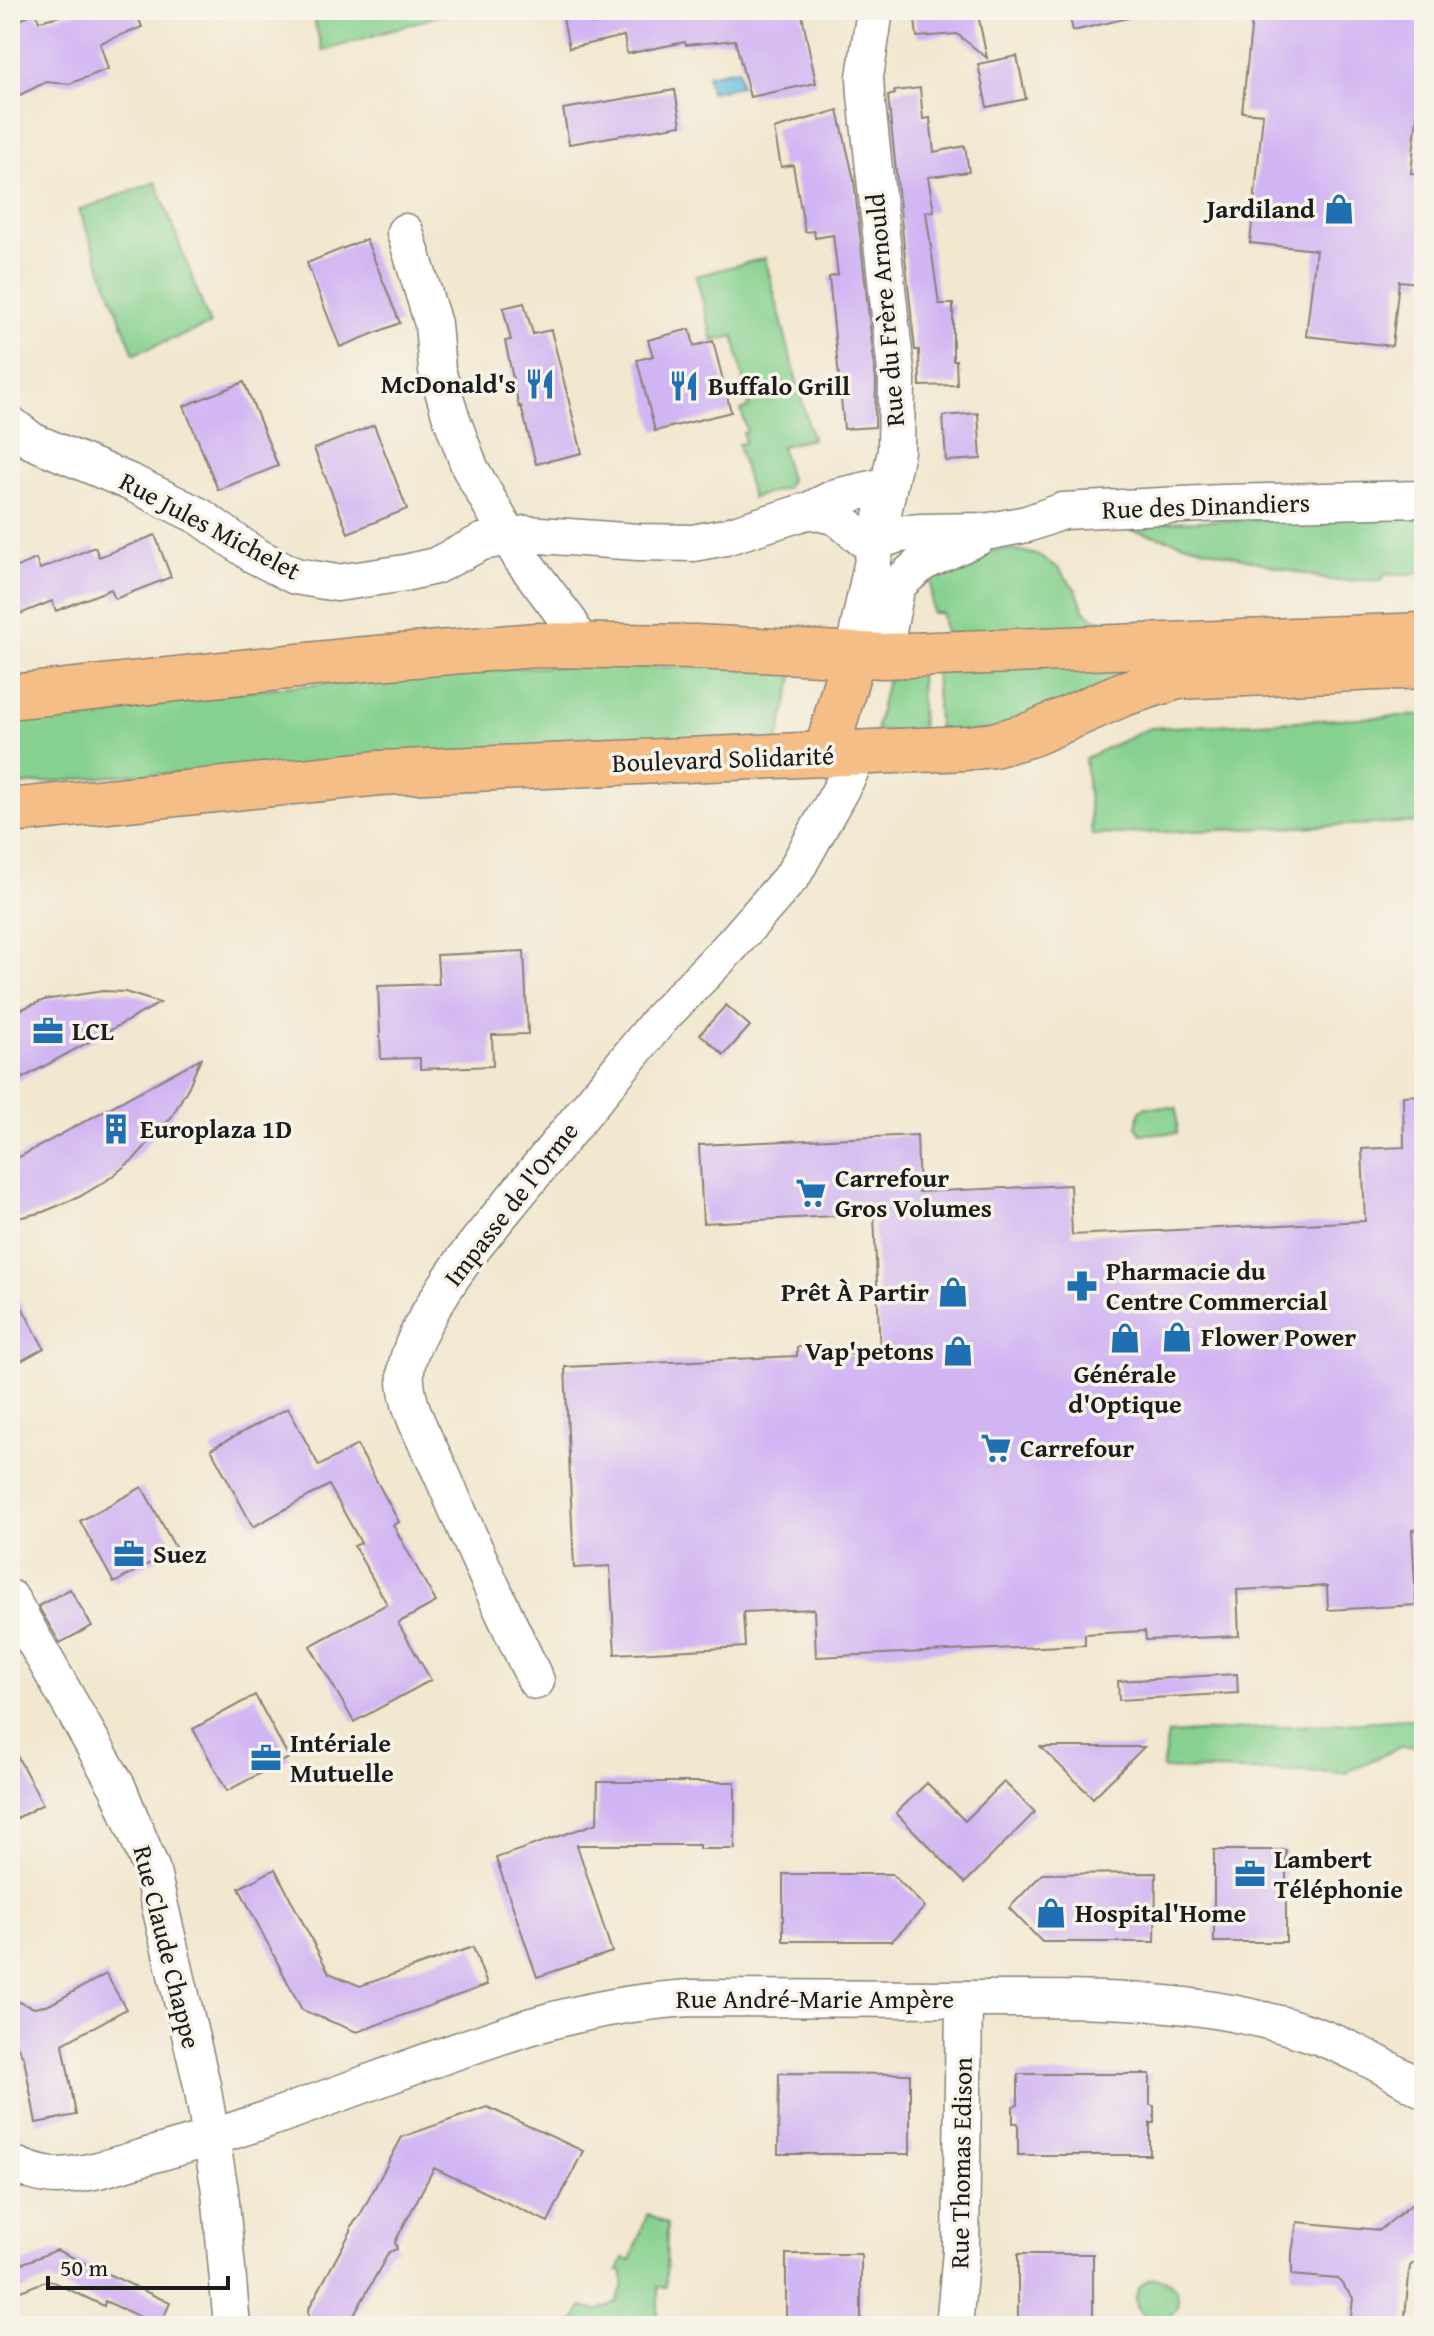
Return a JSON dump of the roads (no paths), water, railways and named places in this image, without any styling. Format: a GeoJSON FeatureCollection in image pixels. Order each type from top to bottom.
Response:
{"type":"FeatureCollection","features":[{"type":"Feature","properties":{"kind":"main road"},"geometry":{"type":"LineString","coordinates":[[10,697],[368,659],[536,645],[868,655],[1424,635]]}},
{"type":"Feature","properties":{"kind":"main road"},"geometry":{"type":"LineString","coordinates":[[842,754],[868,655]]}},
{"type":"Feature","properties":{"kind":"main road","name":"Boulevard Solidarité"},"geometry":{"type":"LineString","coordinates":[[10,811],[380,773],[994,745],[1032,734],[1123,694],[1177,677],[1424,666]]}},
{"type":"Feature","properties":{"kind":"street","name":"Rue du Frère Arnould"},"geometry":{"type":"LineString","coordinates":[[868,655],[878,541],[896,451],[897,380],[865,77],[875,10]]}},
{"type":"Feature","properties":{"kind":"street"},"geometry":{"type":"LineString","coordinates":[[405,232],[433,324],[437,370],[470,468],[521,558],[570,623],[579,645]]}},
{"type":"Feature","properties":{"kind":"street","name":"Rue Jules Michelet"},"geometry":{"type":"LineString","coordinates":[[10,424],[32,441],[132,483],[201,517],[254,555],[295,576],[337,583],[435,566],[482,542],[536,533],[638,542],[693,543],[725,537],[810,510],[836,497],[889,485]]}},
{"type":"Feature","properties":{"kind":"street","name":"Rue des Dinandiers"},"geometry":{"type":"LineString","coordinates":[[878,541],[899,534],[921,532],[991,531],[1027,524],[1063,511],[1222,503],[1424,499]]}},
{"type":"Feature","properties":{"kind":"street"},"geometry":{"type":"LineString","coordinates":[[810,510],[837,517],[863,539],[878,541]]}},
{"type":"Feature","properties":{"kind":"street","name":"Rue des Dinandiers"},"geometry":{"type":"LineString","coordinates":[[868,655],[897,585],[922,563],[991,531]]}},
{"type":"Feature","properties":{"kind":"street","name":"Impasse de l'Orme"},"geometry":{"type":"LineString","coordinates":[[536,1681],[504,1618],[414,1412],[406,1370],[438,1299],[468,1254],[661,1018],[730,947],[793,875],[819,826],[818,778],[842,754]]}},
{"type":"Feature","properties":{"kind":"street","name":"Rue Claude Chappe"},"geometry":{"type":"LineString","coordinates":[[10,1598],[118,1788],[151,1868],[202,2085],[220,2191],[232,2326]]}},
{"type":"Feature","properties":{"kind":"street","name":"Rue André-Marie Ampère"},"geometry":{"type":"LineString","coordinates":[[10,2163],[54,2176],[85,2172],[211,2138],[494,2038],[568,2016],[631,2004],[691,1998],[1143,2000],[1222,2010],[1275,2022],[1333,2042],[1424,2090]]}},
{"type":"Feature","properties":{"kind":"street","name":"Rue Thomas Edison"},"geometry":{"type":"LineString","coordinates":[[954,2326],[961,2252],[964,1999]]}},
{"type":"Feature","properties":{"kind":"water"},"geometry":{"type":"Polygon","coordinates":[[[738,69],[741,86],[710,92],[707,75],[738,69]]]}},
{"type":"Feature","properties":{"kind":"place","name":"Jardiland"},"geometry":{"type":"Point","coordinates":[1339,209]}},
{"type":"Feature","properties":{"kind":"place","name":"McDonald's"},"geometry":{"type":"Point","coordinates":[540,384]}},
{"type":"Feature","properties":{"kind":"place","name":"Buffalo Grill"},"geometry":{"type":"Point","coordinates":[684,386]}},
{"type":"Feature","properties":{"kind":"place","name":"LCL"},"geometry":{"type":"Point","coordinates":[48,1031]}},
{"type":"Feature","properties":{"kind":"place","name":"Europlaza 1D"},"geometry":{"type":"Point","coordinates":[116,1129]}},
{"type":"Feature","properties":{"kind":"place","name":"Carrefour Gros Volumes"},"geometry":{"type":"Point","coordinates":[811,1193]}},
{"type":"Feature","properties":{"kind":"place","name":"Pharmacie du Centre Commercial"},"geometry":{"type":"Point","coordinates":[1082,1286]}},
{"type":"Feature","properties":{"kind":"place","name":"Prêt À Partir"},"geometry":{"type":"Point","coordinates":[953,1292]}},
{"type":"Feature","properties":{"kind":"place","name":"Flower Power"},"geometry":{"type":"Point","coordinates":[1177,1337]}},
{"type":"Feature","properties":{"kind":"place","name":"Générale d'Optique"},"geometry":{"type":"Point","coordinates":[1125,1338]}},
{"type":"Feature","properties":{"kind":"place","name":"Vap'petons"},"geometry":{"type":"Point","coordinates":[958,1351]}},
{"type":"Feature","properties":{"kind":"place","name":"Carrefour"},"geometry":{"type":"Point","coordinates":[996,1448]}},
{"type":"Feature","properties":{"kind":"place","name":"Suez"},"geometry":{"type":"Point","coordinates":[129,1554]}},
{"type":"Feature","properties":{"kind":"place","name":"Intériale Mutuelle"},"geometry":{"type":"Point","coordinates":[266,1758]}},
{"type":"Feature","properties":{"kind":"place","name":"Lambert Téléphonie"},"geometry":{"type":"Point","coordinates":[1250,1874]}},
{"type":"Feature","properties":{"kind":"place","name":"Hospital'Home"},"geometry":{"type":"Point","coordinates":[1051,1913]}}]}
